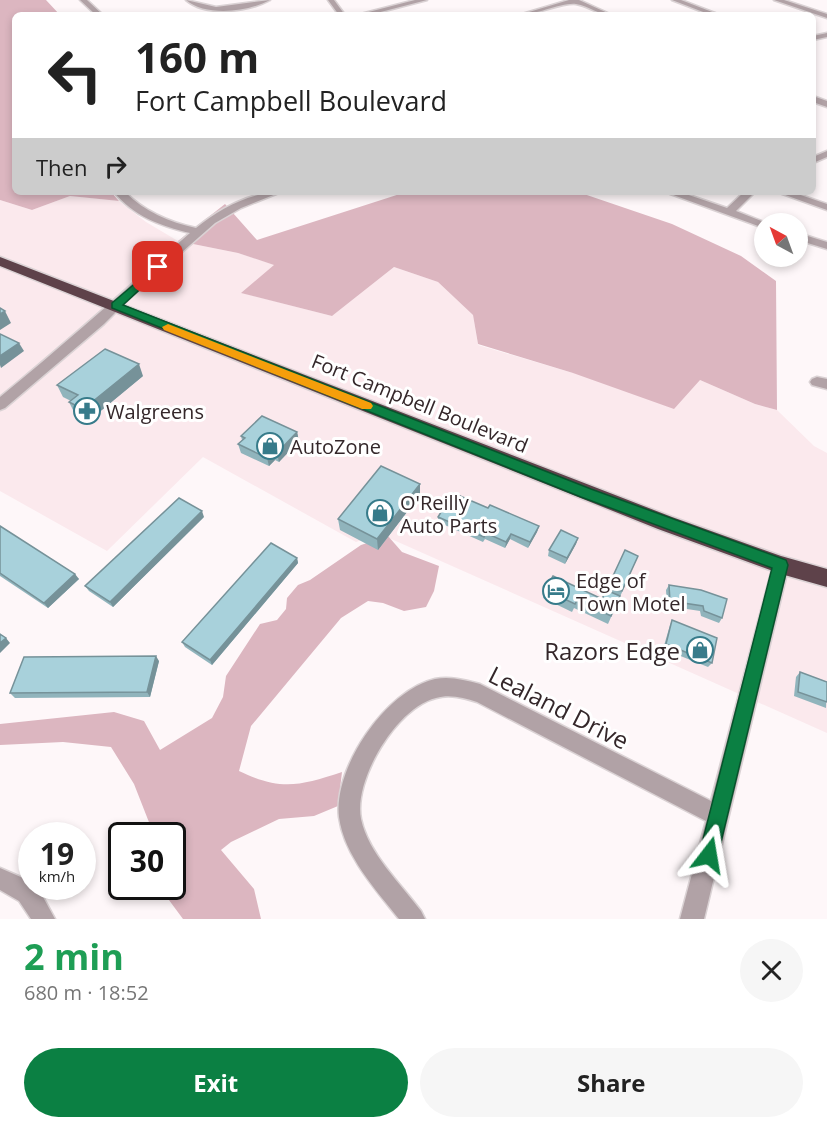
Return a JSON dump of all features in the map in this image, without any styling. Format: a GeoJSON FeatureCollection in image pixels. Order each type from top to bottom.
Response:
{"type":"FeatureCollection","features":[{"type":"Feature","properties":{"kind":"highway","name":"Fort Campbell Boulevard"},"geometry":{"type":"LineString","coordinates":[[0,261],[586,493],[781,565],[827,578]]}},
{"type":"Feature","properties":{"kind":"street"},"geometry":{"type":"LineString","coordinates":[[85,2],[102,0]]}},
{"type":"Feature","properties":{"kind":"street"},"geometry":{"type":"LineString","coordinates":[[189,0],[199,7],[216,10],[267,0]]}},
{"type":"Feature","properties":{"kind":"street"},"geometry":{"type":"LineString","coordinates":[[373,12],[424,0]]}},
{"type":"Feature","properties":{"kind":"street"},"geometry":{"type":"LineString","coordinates":[[675,0],[709,12]]}},
{"type":"Feature","properties":{"kind":"street"},"geometry":{"type":"LineString","coordinates":[[777,0],[814,12]]}},
{"type":"Feature","properties":{"kind":"street"},"geometry":{"type":"LineString","coordinates":[[533,12],[574,1],[602,12]]}},
{"type":"Feature","properties":{"kind":"street"},"geometry":{"type":"LineString","coordinates":[[85,2],[97,12]]}},
{"type":"Feature","properties":{"kind":"street"},"geometry":{"type":"LineString","coordinates":[[122,195],[135,208],[152,219],[198,232]]}},
{"type":"Feature","properties":{"kind":"street"},"geometry":{"type":"LineString","coordinates":[[0,405],[100,321],[222,213],[268,195]]}},
{"type":"Feature","properties":{"kind":"street"},"geometry":{"type":"LineString","coordinates":[[678,195],[754,221]]}},
{"type":"Feature","properties":{"kind":"street"},"geometry":{"type":"LineString","coordinates":[[728,213],[747,195]]}},
{"type":"Feature","properties":{"kind":"street"},"geometry":{"type":"LineString","coordinates":[[791,195],[827,207]]}},
{"type":"Feature","properties":{"kind":"street"},"geometry":{"type":"LineString","coordinates":[[808,239],[827,246]]}},
{"type":"Feature","properties":{"kind":"street"},"geometry":{"type":"LineString","coordinates":[[692,919],[781,565]]}},
{"type":"Feature","properties":{"kind":"street","name":"Lealand Drive"},"geometry":{"type":"LineString","coordinates":[[413,919],[361,849],[350,817],[350,810],[352,788],[359,769],[381,732],[396,713],[417,696],[432,689],[453,686],[480,693],[718,816]]}},
{"type":"Feature","properties":{"kind":"street"},"geometry":{"type":"LineString","coordinates":[[0,879],[21,886],[35,900],[43,919]]}},
{"type":"Feature","properties":{"kind":"shaded area"},"geometry":{"type":"Polygon","coordinates":[[[0,0],[46,0],[57,12],[12,12],[12,195],[114,195],[119,201],[70,196],[32,210],[0,200],[0,0]]]}},
{"type":"Feature","properties":{"kind":"shaded area"},"geometry":{"type":"Polygon","coordinates":[[[397,195],[587,195],[672,224],[741,256],[776,281],[777,410],[755,404],[700,380],[674,409],[573,373],[478,344],[473,315],[438,282],[394,267],[332,316],[241,293],[274,265],[238,253],[178,241],[225,204],[257,240],[397,195]]]}},
{"type":"Feature","properties":{"kind":"shaded area"},"geometry":{"type":"Polygon","coordinates":[[[70,196],[119,201],[146,222],[178,241],[238,253],[275,265],[242,293],[332,316],[394,267],[438,282],[473,315],[478,345],[573,373],[700,380],[755,404],[777,410],[814,446],[827,453],[827,733],[380,534],[356,542],[203,457],[107,551],[0,491],[0,200],[32,210],[70,196]]]}},
{"type":"Feature","properties":{"kind":"shaded area"},"geometry":{"type":"Polygon","coordinates":[[[388,536],[402,552],[439,566],[434,591],[426,607],[404,611],[383,603],[368,601],[341,618],[251,726],[239,771],[267,782],[279,784],[314,781],[342,772],[338,806],[314,816],[279,819],[231,842],[221,850],[254,889],[261,919],[183,919],[169,900],[186,900],[186,822],[149,822],[134,784],[111,747],[63,742],[0,745],[0,724],[114,712],[144,721],[160,750],[212,718],[223,697],[226,676],[260,624],[277,620],[286,609],[287,598],[298,585],[310,580],[361,545],[388,536]]]}},
{"type":"Feature","properties":{"kind":"building"},"geometry":{"type":"Polygon","coordinates":[[[0,334],[19,343],[0,356],[0,334]]]}},
{"type":"Feature","properties":{"kind":"building"},"geometry":{"type":"Polygon","coordinates":[[[105,349],[139,364],[92,402],[87,400],[79,407],[69,402],[78,395],[57,385],[105,349]]]}},
{"type":"Feature","properties":{"kind":"building","name":"AutoZone"},"geometry":{"type":"Polygon","coordinates":[[[262,416],[297,432],[277,453],[273,451],[267,458],[238,444],[245,438],[241,436],[262,416]]]}},
{"type":"Feature","properties":{"kind":"building","name":"O'Reilly Auto Parts"},"geometry":{"type":"Polygon","coordinates":[[[381,466],[420,484],[377,539],[338,519],[381,466]]]}},
{"type":"Feature","properties":{"kind":"building"},"geometry":{"type":"Polygon","coordinates":[[[453,493],[488,508],[490,505],[539,526],[530,542],[511,534],[506,542],[486,533],[484,537],[438,517],[453,493]]]}},
{"type":"Feature","properties":{"kind":"building"},"geometry":{"type":"Polygon","coordinates":[[[179,498],[202,511],[110,602],[85,586],[179,498]]]}},
{"type":"Feature","properties":{"kind":"building"},"geometry":{"type":"Polygon","coordinates":[[[0,526],[75,574],[44,603],[0,573],[0,526]]]}},
{"type":"Feature","properties":{"kind":"building"},"geometry":{"type":"Polygon","coordinates":[[[561,530],[578,538],[567,558],[549,550],[561,530]]]}},
{"type":"Feature","properties":{"kind":"building"},"geometry":{"type":"Polygon","coordinates":[[[271,543],[297,558],[210,660],[182,642],[271,543]]]}},
{"type":"Feature","properties":{"kind":"building"},"geometry":{"type":"Polygon","coordinates":[[[625,550],[638,556],[622,591],[607,589],[625,550]]]}},
{"type":"Feature","properties":{"kind":"building"},"geometry":{"type":"Polygon","coordinates":[[[553,576],[602,599],[606,590],[620,596],[611,616],[577,600],[575,604],[545,590],[553,576]]]}},
{"type":"Feature","properties":{"kind":"building"},"geometry":{"type":"Polygon","coordinates":[[[669,585],[701,590],[727,599],[722,618],[704,611],[703,606],[670,601],[669,585]]]}},
{"type":"Feature","properties":{"kind":"building"},"geometry":{"type":"Polygon","coordinates":[[[672,620],[717,638],[712,663],[666,644],[672,620]]]}},
{"type":"Feature","properties":{"kind":"building"},"geometry":{"type":"Polygon","coordinates":[[[0,634],[6,638],[0,643],[0,634]]]}},
{"type":"Feature","properties":{"kind":"building"},"geometry":{"type":"Polygon","coordinates":[[[156,656],[147,692],[10,693],[24,657],[156,656]]]}},
{"type":"Feature","properties":{"kind":"building"},"geometry":{"type":"Polygon","coordinates":[[[800,672],[827,682],[827,702],[798,692],[800,672]]]}},
{"type":"Feature","properties":{"kind":"slow traffic"},"geometry":{"type":"LineString","coordinates":[[168,327],[367,406]]}},
{"type":"Feature","properties":{"kind":"place","name":"Walgreens"},"geometry":{"type":"Point","coordinates":[87,411]}},
{"type":"Feature","properties":{"kind":"place","name":"AutoZone"},"geometry":{"type":"Point","coordinates":[270,446]}},
{"type":"Feature","properties":{"kind":"place","name":"O'Reilly Auto Parts"},"geometry":{"type":"Point","coordinates":[380,513]}},
{"type":"Feature","properties":{"kind":"place","name":"Edge of Town Motel"},"geometry":{"type":"Point","coordinates":[556,591]}},
{"type":"Feature","properties":{"kind":"place","name":"Razors Edge"},"geometry":{"type":"Point","coordinates":[700,650]}},
{"type":"Feature","properties":{"kind":"route"},"geometry":{"type":"LineString","coordinates":[[158,267],[116,306],[586,493],[781,565],[709,855]]}}]}
